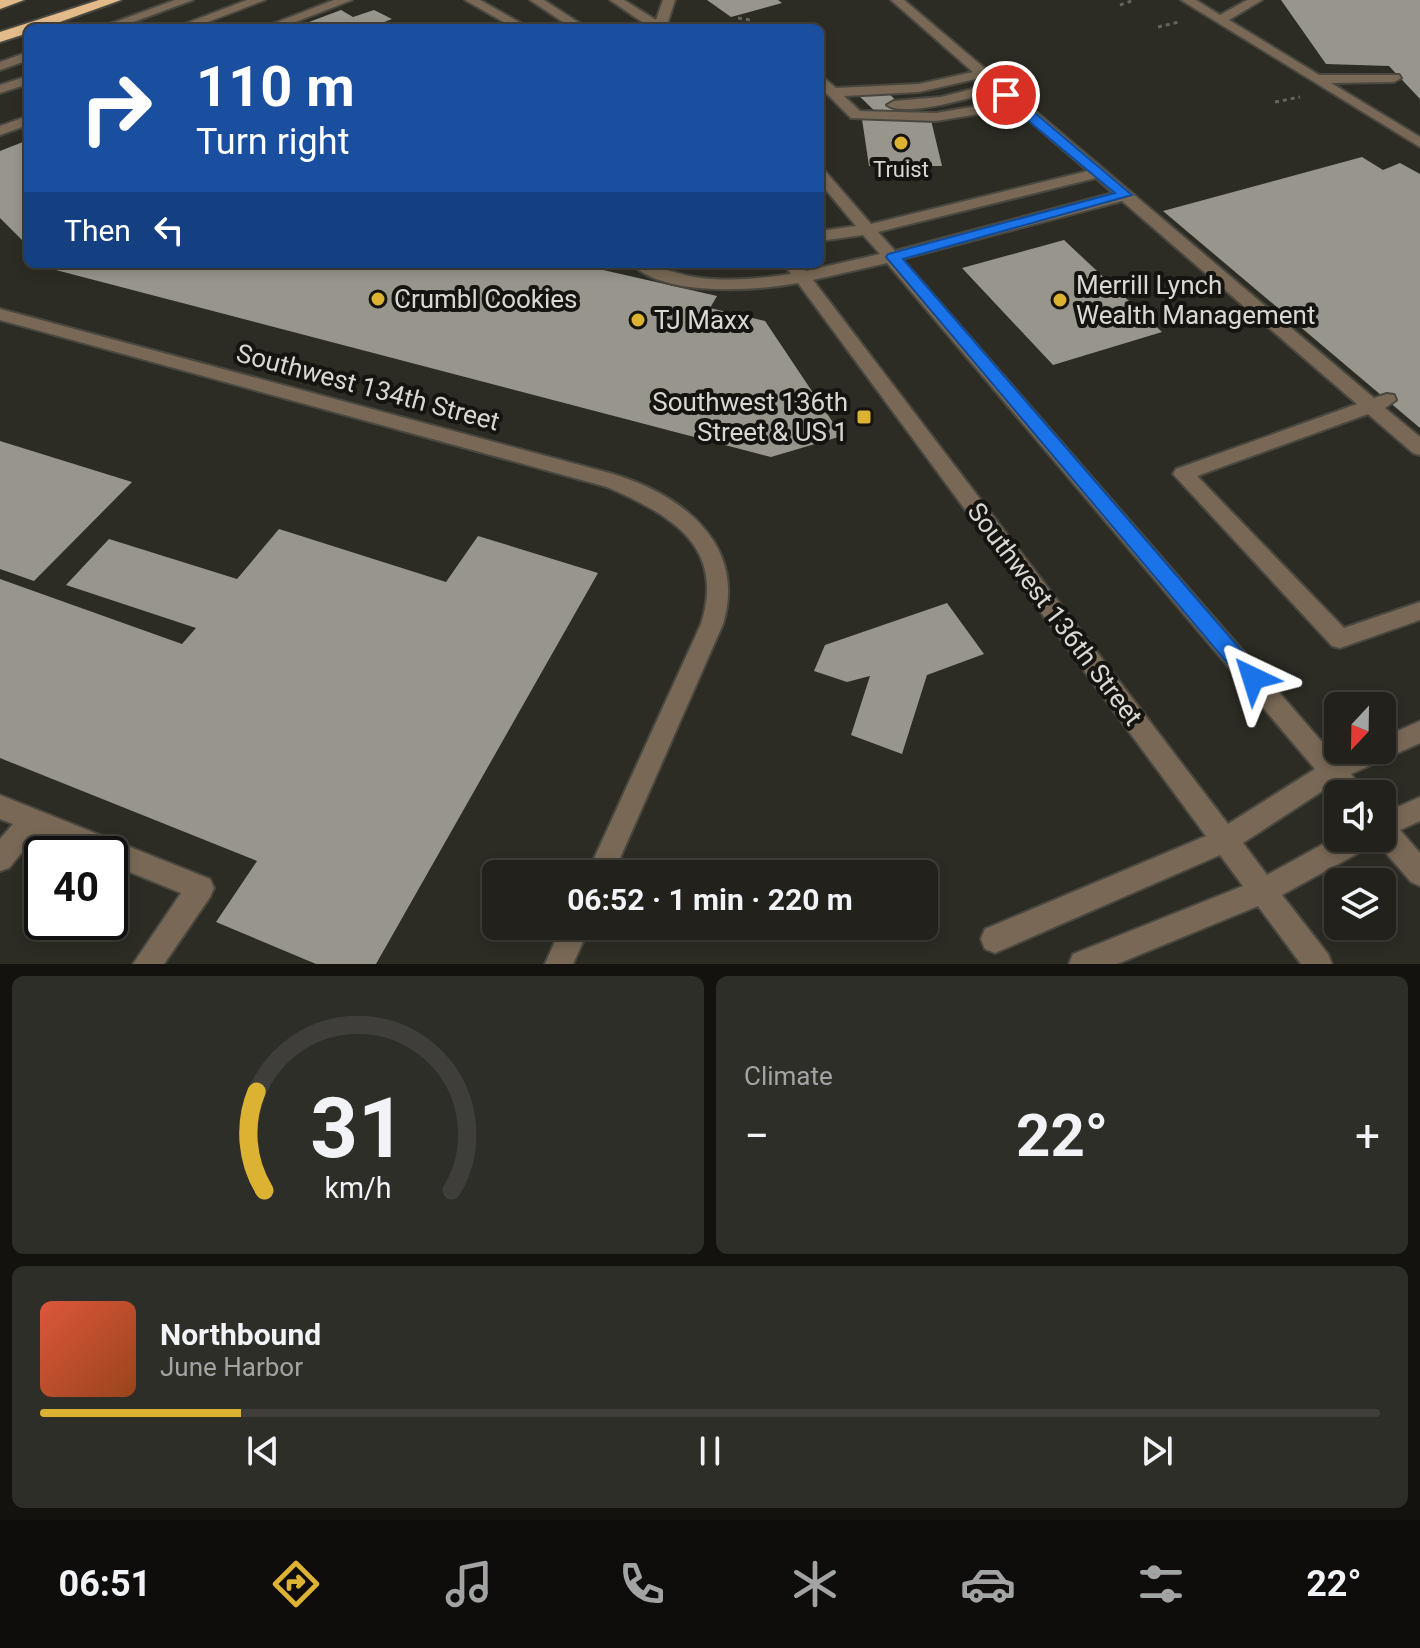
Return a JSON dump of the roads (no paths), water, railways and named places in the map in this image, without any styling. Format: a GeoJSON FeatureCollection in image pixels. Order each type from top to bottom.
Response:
{"type":"FeatureCollection","features":[{"type":"Feature","properties":{"kind":"highway"},"geometry":{"type":"LineString","coordinates":[[0,5],[17,0]]}},
{"type":"Feature","properties":{"kind":"highway"},"geometry":{"type":"LineString","coordinates":[[40,24],[114,0]]}},
{"type":"Feature","properties":{"kind":"highway"},"geometry":{"type":"LineString","coordinates":[[0,37],[24,29]]}},
{"type":"Feature","properties":{"kind":"street"},"geometry":{"type":"LineString","coordinates":[[117,24],[187,0]]}},
{"type":"Feature","properties":{"kind":"street"},"geometry":{"type":"LineString","coordinates":[[191,24],[259,0]]}},
{"type":"Feature","properties":{"kind":"street"},"geometry":{"type":"LineString","coordinates":[[279,24],[346,0]]}},
{"type":"Feature","properties":{"kind":"street"},"geometry":{"type":"LineString","coordinates":[[471,0],[525,22],[553,10]]}},
{"type":"Feature","properties":{"kind":"street"},"geometry":{"type":"LineString","coordinates":[[536,0],[575,24]]}},
{"type":"Feature","properties":{"kind":"street"},"geometry":{"type":"LineString","coordinates":[[616,0],[654,24]]}},
{"type":"Feature","properties":{"kind":"street"},"geometry":{"type":"LineString","coordinates":[[661,24],[669,0]]}},
{"type":"Feature","properties":{"kind":"street"},"geometry":{"type":"LineString","coordinates":[[897,0],[1125,195],[1192,243],[1380,403],[1420,448]]}},
{"type":"Feature","properties":{"kind":"street"},"geometry":{"type":"LineString","coordinates":[[1187,0],[1420,143]]}},
{"type":"Feature","properties":{"kind":"street"},"geometry":{"type":"LineString","coordinates":[[1222,19],[1256,0]]}},
{"type":"Feature","properties":{"kind":"street"},"geometry":{"type":"LineString","coordinates":[[0,66],[24,57]]}},
{"type":"Feature","properties":{"kind":"street"},"geometry":{"type":"LineString","coordinates":[[1319,79],[1394,78]]}},
{"type":"Feature","properties":{"kind":"street"},"geometry":{"type":"LineString","coordinates":[[0,89],[24,81]]}},
{"type":"Feature","properties":{"kind":"street"},"geometry":{"type":"LineString","coordinates":[[824,83],[856,115],[924,118],[997,88]]}},
{"type":"Feature","properties":{"kind":"street"},"geometry":{"type":"LineString","coordinates":[[843,102],[929,103],[997,88]]}},
{"type":"Feature","properties":{"kind":"street"},"geometry":{"type":"LineString","coordinates":[[0,131],[24,122]]}},
{"type":"Feature","properties":{"kind":"street"},"geometry":{"type":"LineString","coordinates":[[824,235],[869,229],[1099,173]]}},
{"type":"Feature","properties":{"kind":"street"},"geometry":{"type":"LineString","coordinates":[[824,178],[1340,780]]}},
{"type":"Feature","properties":{"kind":"street"},"geometry":{"type":"LineString","coordinates":[[824,267],[893,257],[1125,195]]}},
{"type":"Feature","properties":{"kind":"street"},"geometry":{"type":"LineString","coordinates":[[647,268],[664,277],[729,285],[818,268]]}},
{"type":"Feature","properties":{"kind":"street","name":"Southwest 136th Street"},"geometry":{"type":"LineString","coordinates":[[797,271],[1318,964]]}},
{"type":"Feature","properties":{"kind":"street","name":"Southwest 134th Street"},"geometry":{"type":"LineString","coordinates":[[0,314],[613,481],[673,512],[707,543],[717,567],[720,594],[712,624],[606,860]]}},
{"type":"Feature","properties":{"kind":"street"},"geometry":{"type":"LineString","coordinates":[[1380,403],[1183,474],[1340,639],[1420,611]]}},
{"type":"Feature","properties":{"kind":"street"},"geometry":{"type":"LineString","coordinates":[[1396,743],[1420,732]]}},
{"type":"Feature","properties":{"kind":"street"},"geometry":{"type":"LineString","coordinates":[[995,939],[1225,840],[1332,771],[1348,764]]}},
{"type":"Feature","properties":{"kind":"street"},"geometry":{"type":"LineString","coordinates":[[0,807],[201,888],[147,964]]}},
{"type":"Feature","properties":{"kind":"street"},"geometry":{"type":"LineString","coordinates":[[1396,820],[1420,809]]}},
{"type":"Feature","properties":{"kind":"street"},"geometry":{"type":"LineString","coordinates":[[0,859],[32,820]]}},
{"type":"Feature","properties":{"kind":"street"},"geometry":{"type":"LineString","coordinates":[[1396,844],[1420,873]]}},
{"type":"Feature","properties":{"kind":"street"},"geometry":{"type":"LineString","coordinates":[[1083,964],[1263,891],[1334,852]]}},
{"type":"Feature","properties":{"kind":"street"},"geometry":{"type":"LineString","coordinates":[[559,964],[570,940]]}},
{"type":"Feature","properties":{"kind":"place","name":"Truist"},"geometry":{"type":"Point","coordinates":[901,143]}},
{"type":"Feature","properties":{"kind":"place","name":"Crumbl Cookies"},"geometry":{"type":"Point","coordinates":[378,299]}},
{"type":"Feature","properties":{"kind":"place","name":"Merrill Lynch Wealth Management"},"geometry":{"type":"Point","coordinates":[1060,300]}},
{"type":"Feature","properties":{"kind":"place","name":"TJ Maxx"},"geometry":{"type":"Point","coordinates":[638,320]}},
{"type":"Feature","properties":{"kind":"place","name":"Southwest 136th Street & US 1"},"geometry":{"type":"Point","coordinates":[864,417]}}]}
